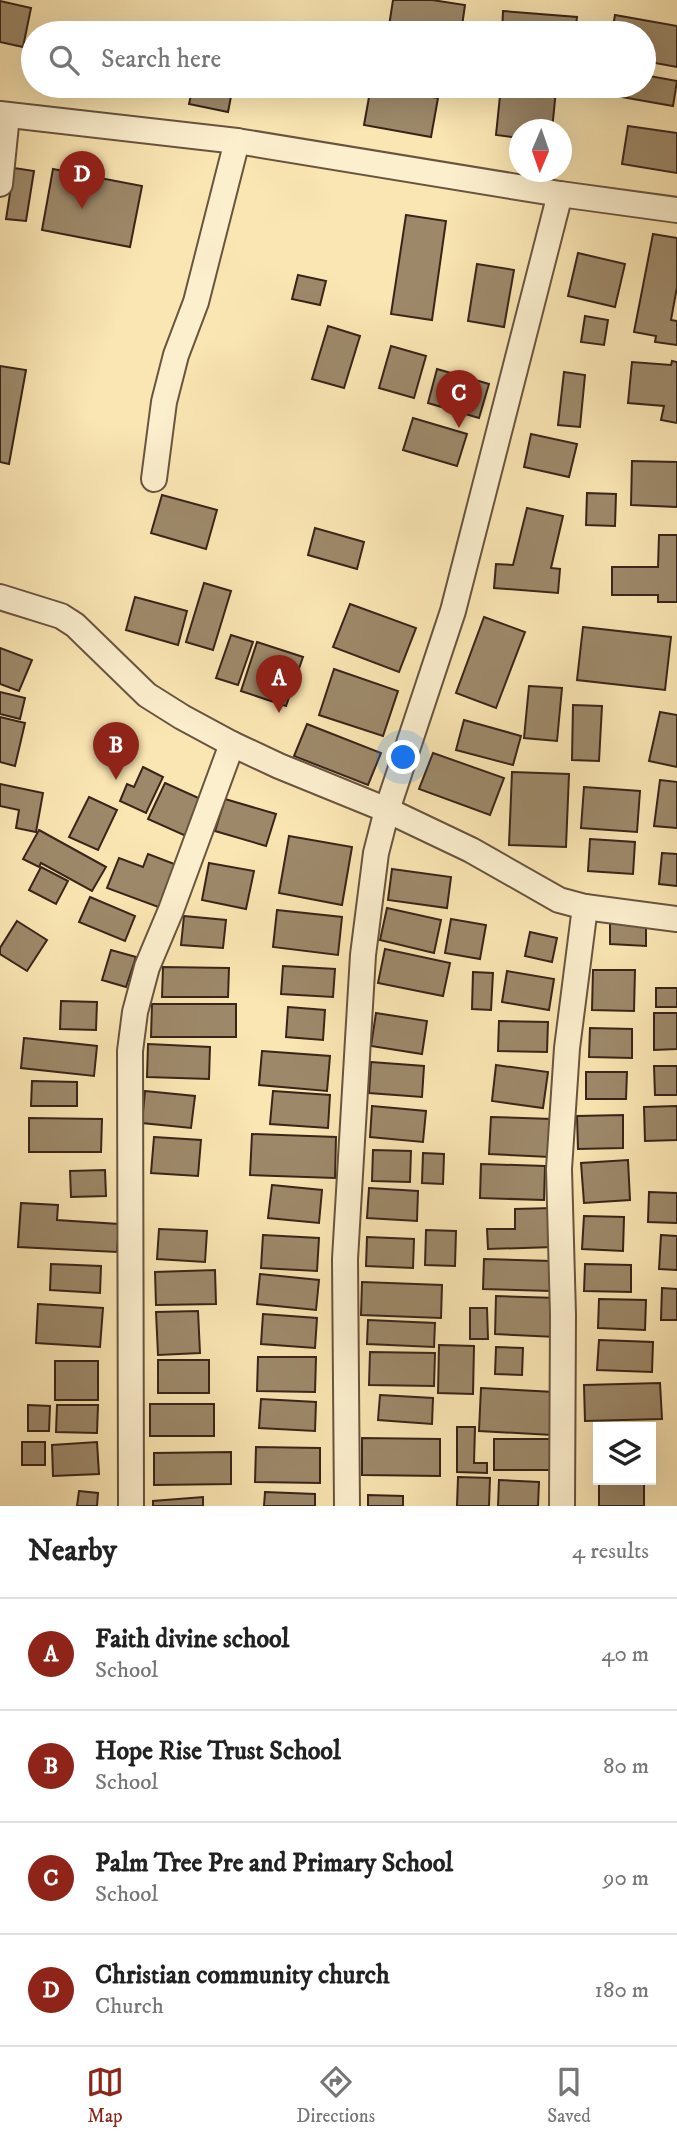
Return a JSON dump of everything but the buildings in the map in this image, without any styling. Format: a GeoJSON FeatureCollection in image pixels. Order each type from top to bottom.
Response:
{"type":"FeatureCollection","features":[{"type":"Feature","properties":{"kind":"street"},"geometry":{"type":"LineString","coordinates":[[0,184],[3,115],[237,141],[560,194],[677,210]]}},
{"type":"Feature","properties":{"kind":"street"},"geometry":{"type":"LineString","coordinates":[[153,479],[164,402],[176,355],[196,302],[237,141]]}},
{"type":"Feature","properties":{"kind":"street"},"geometry":{"type":"LineString","coordinates":[[346,1506],[345,1259],[363,955],[376,853],[387,810],[453,611],[560,194]]}},
{"type":"Feature","properties":{"kind":"street"},"geometry":{"type":"LineString","coordinates":[[0,597],[61,616],[75,625],[147,695],[182,717],[278,766],[387,810],[471,850],[559,900],[585,907],[677,919]]}},
{"type":"Feature","properties":{"kind":"street"},"geometry":{"type":"LineString","coordinates":[[131,1506],[130,1051],[135,1012],[147,967],[171,910],[232,744]]}},
{"type":"Feature","properties":{"kind":"street"},"geometry":{"type":"LineString","coordinates":[[562,1506],[563,1315],[559,1169],[566,1048],[585,907]]}},
{"type":"Feature","properties":{"kind":"place","name":"Christian community church"},"geometry":{"type":"Point","coordinates":[82,209]}},
{"type":"Feature","properties":{"kind":"place","name":"Palm Tree Pre and Primary School"},"geometry":{"type":"Point","coordinates":[459,428]}},
{"type":"Feature","properties":{"kind":"place","name":"Faith divine school"},"geometry":{"type":"Point","coordinates":[279,713]}},
{"type":"Feature","properties":{"kind":"place","name":"Hope Rise Trust School"},"geometry":{"type":"Point","coordinates":[116,780]}}]}
